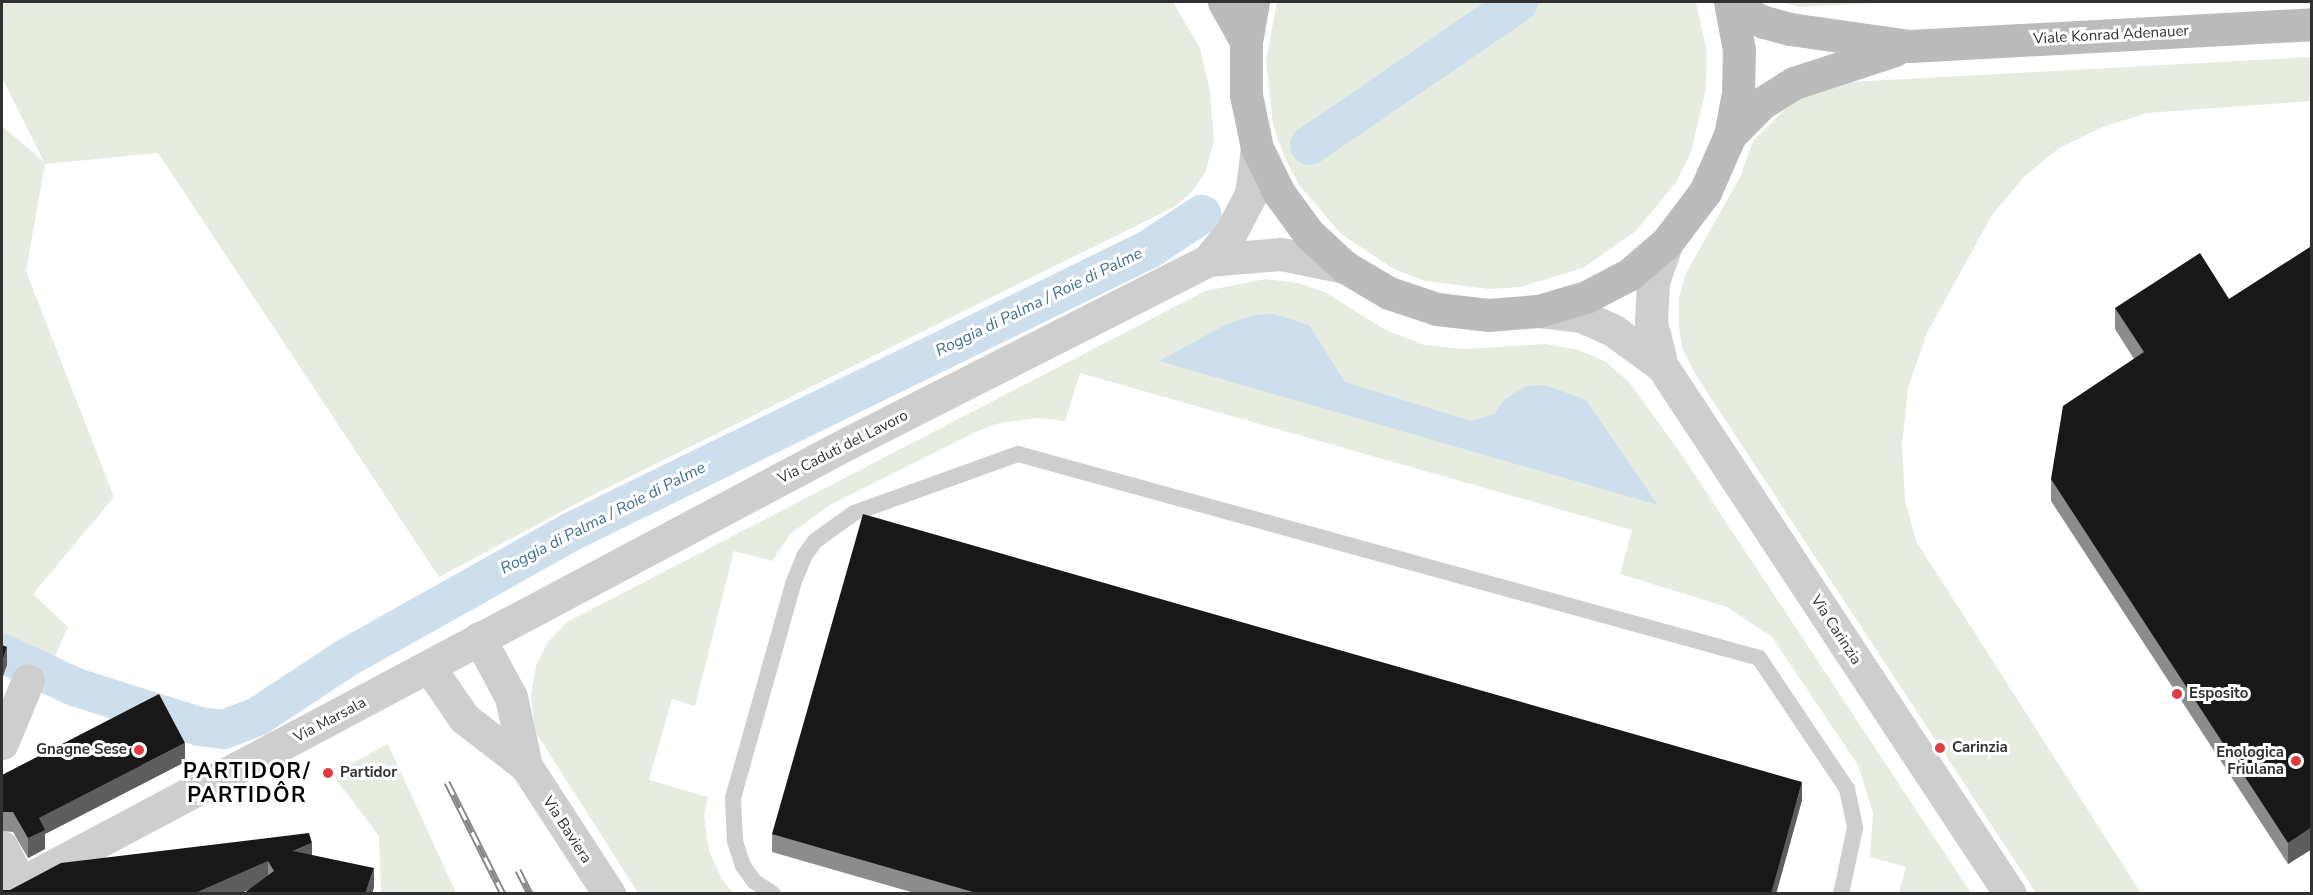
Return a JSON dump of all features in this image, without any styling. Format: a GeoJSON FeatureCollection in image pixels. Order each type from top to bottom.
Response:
{"type":"FeatureCollection","features":[{"type":"Feature","properties":{"kind":"main road"},"geometry":{"type":"LineString","coordinates":[[1224,2],[1246,41]]}},
{"type":"Feature","properties":{"kind":"main road"},"geometry":{"type":"LineString","coordinates":[[1253,2],[1246,41],[1246,95],[1257,148],[1279,193],[1309,234],[1345,267],[1389,293],[1437,309],[1488,315],[1538,311],[1586,297],[1630,274],[1667,242],[1705,192],[1730,135],[1738,93],[1739,50],[1731,4]]}},
{"type":"Feature","properties":{"kind":"main road","name":"Viale Konrad Adenauer"},"geometry":{"type":"LineString","coordinates":[[1731,4],[1764,22],[1790,29],[1910,46],[2312,24]]}},
{"type":"Feature","properties":{"kind":"main road","name":"Viale Konrad Adenauer"},"geometry":{"type":"LineString","coordinates":[[1730,135],[1762,103],[1794,83],[1910,46]]}},
{"type":"Feature","properties":{"kind":"street","name":"Via Caduti del Lavoro"},"geometry":{"type":"LineString","coordinates":[[1208,260],[1230,234],[1251,194],[1257,148]]}},
{"type":"Feature","properties":{"kind":"street","name":"Via Carinzia"},"geometry":{"type":"LineString","coordinates":[[1667,242],[1653,282],[1650,322],[1662,366],[2010,894]]}},
{"type":"Feature","properties":{"kind":"street","name":"Via Caduti del Lavoro"},"geometry":{"type":"LineString","coordinates":[[479,638],[850,442],[1208,260],[1281,254],[1345,267]]}},
{"type":"Feature","properties":{"kind":"street","name":"Via Carinzia"},"geometry":{"type":"LineString","coordinates":[[1538,311],[1581,316],[1614,331],[1662,366]]}},
{"type":"Feature","properties":{"kind":"street","name":"Via Marsala"},"geometry":{"type":"LineString","coordinates":[[2,848],[11,888],[429,667],[479,638]]}},
{"type":"Feature","properties":{"kind":"street","name":"Via Baviera"},"geometry":{"type":"LineString","coordinates":[[479,638],[511,697],[526,766]]}},
{"type":"Feature","properties":{"kind":"street","name":"Via Baviera"},"geometry":{"type":"LineString","coordinates":[[429,667],[464,718],[526,766],[609,894]]}},
{"type":"Feature","properties":{"kind":"street"},"geometry":{"type":"LineString","coordinates":[[2,743],[28,680]]}},
{"type":"Feature","properties":{"kind":"lane"},"geometry":{"type":"LineString","coordinates":[[773,894],[754,881],[743,866],[735,841],[733,798],[793,584],[805,555],[815,541],[854,513],[1018,454],[1759,658],[1847,789],[1855,828],[1841,894]]}},
{"type":"Feature","properties":{"kind":"shaded area"},"geometry":{"type":"Polygon","coordinates":[[[2,2],[1173,2],[1200,48],[1210,91],[1214,140],[1206,171],[1192,192],[1174,207],[589,497],[439,577],[158,153],[45,164],[26,271],[114,497],[33,594],[68,627],[54,658],[2,636],[2,126],[44,162],[2,78],[2,2]]]}},
{"type":"Feature","properties":{"kind":"shaded area"},"geometry":{"type":"Polygon","coordinates":[[[1277,2],[1696,2],[1707,53],[1706,89],[1691,152],[1677,181],[1636,231],[1583,268],[1521,287],[1489,289],[1425,281],[1394,269],[1341,234],[1299,185],[1284,156],[1273,125],[1266,61],[1277,2]]]}},
{"type":"Feature","properties":{"kind":"shaded area"},"geometry":{"type":"Polygon","coordinates":[[[1781,2],[1898,2],[1800,7],[1781,2]]]}},
{"type":"Feature","properties":{"kind":"shaded area"},"geometry":{"type":"Polygon","coordinates":[[[2311,57],[2311,101],[2147,113],[2103,127],[2059,148],[2024,177],[1992,215],[1927,333],[1908,388],[1902,446],[1905,500],[1916,541],[2141,893],[2036,893],[1697,377],[1682,348],[1679,326],[1679,298],[1685,275],[1740,177],[1753,141],[1793,101],[1818,90],[1850,82],[2311,57]]]}},
{"type":"Feature","properties":{"kind":"shaded area"},"geometry":{"type":"Polygon","coordinates":[[[1265,279],[1298,283],[1325,292],[1384,329],[1424,345],[1465,349],[1546,344],[1579,350],[1606,362],[1629,382],[1677,448],[1971,893],[1899,893],[1906,867],[1870,857],[1873,813],[1858,765],[1772,637],[1727,607],[1620,574],[1632,530],[1080,373],[1065,421],[1038,418],[1000,423],[978,431],[830,505],[791,533],[772,561],[734,551],[695,706],[672,699],[649,780],[708,797],[704,816],[709,851],[722,879],[733,893],[638,893],[535,731],[531,696],[536,666],[548,642],[567,622],[1205,291],[1265,279]]]}},
{"type":"Feature","properties":{"kind":"shaded area"},"geometry":{"type":"Polygon","coordinates":[[[388,744],[456,893],[381,893],[379,836],[335,778],[350,764],[388,744]]]}},
{"type":"Feature","properties":{"kind":"water"},"geometry":{"type":"Polygon","coordinates":[[[1274,314],[1309,325],[1345,382],[1471,421],[1494,414],[1504,400],[1526,386],[1545,385],[1586,400],[1658,505],[1159,361],[1227,324],[1254,315],[1274,314]]]}},
{"type":"Feature","properties":{"kind":"building"},"geometry":{"type":"Polygon","coordinates":[[[2310,247],[2312,249],[2312,827],[2288,843],[2051,479],[2063,406],[2144,352],[2115,308],[2200,253],[2229,299],[2310,247]]]}},
{"type":"Feature","properties":{"kind":"building"},"geometry":{"type":"Polygon","coordinates":[[[863,514],[1802,782],[1771,894],[980,894],[772,834],[863,514]]]}},
{"type":"Feature","properties":{"kind":"building"},"geometry":{"type":"Polygon","coordinates":[[[2,645],[7,647],[2,662],[2,645]]]}},
{"type":"Feature","properties":{"kind":"building"},"geometry":{"type":"Polygon","coordinates":[[[159,694],[185,743],[39,818],[45,830],[28,838],[13,812],[2,812],[2,775],[159,694]]]}},
{"type":"Feature","properties":{"kind":"building"},"geometry":{"type":"Polygon","coordinates":[[[309,833],[312,843],[293,851],[374,868],[365,894],[243,894],[274,871],[268,861],[193,894],[2,894],[2,890],[10,890],[61,863],[309,833]]]}},
{"type":"Feature","properties":{"kind":"waterway","name":"Roggia di Palma / Roie di Palme"},"geometry":{"type":"LineString","coordinates":[[1309,145],[1518,2]]}},
{"type":"Feature","properties":{"kind":"waterway","name":"Roggia di Palma / Roie di Palme"},"geometry":{"type":"LineString","coordinates":[[2,653],[76,687],[199,726],[223,729],[257,716],[343,659],[571,531],[1148,249],[1201,214]]}},
{"type":"Feature","properties":{"kind":"railway"},"geometry":{"type":"LineString","coordinates":[[447,782],[503,894]]}},
{"type":"Feature","properties":{"kind":"railway"},"geometry":{"type":"LineString","coordinates":[[518,870],[530,894]]}},
{"type":"Feature","properties":{"kind":"place","name":"Esposito"},"geometry":{"type":"Point","coordinates":[2177,694]}},
{"type":"Feature","properties":{"kind":"place","name":"Carinzia"},"geometry":{"type":"Point","coordinates":[1940,748]}},
{"type":"Feature","properties":{"kind":"place","name":"Gnagne Sese"},"geometry":{"type":"Point","coordinates":[139,750]}},
{"type":"Feature","properties":{"kind":"place","name":"Enologica Friulana"},"geometry":{"type":"Point","coordinates":[2296,761]}},
{"type":"Feature","properties":{"kind":"place","name":"Partidor"},"geometry":{"type":"Point","coordinates":[328,773]}},
{"type":"Feature","properties":{"kind":"district","name":"PARTIDOR/ PARTIDÔR"},"geometry":{"type":"Point","coordinates":[247,783]}}]}
